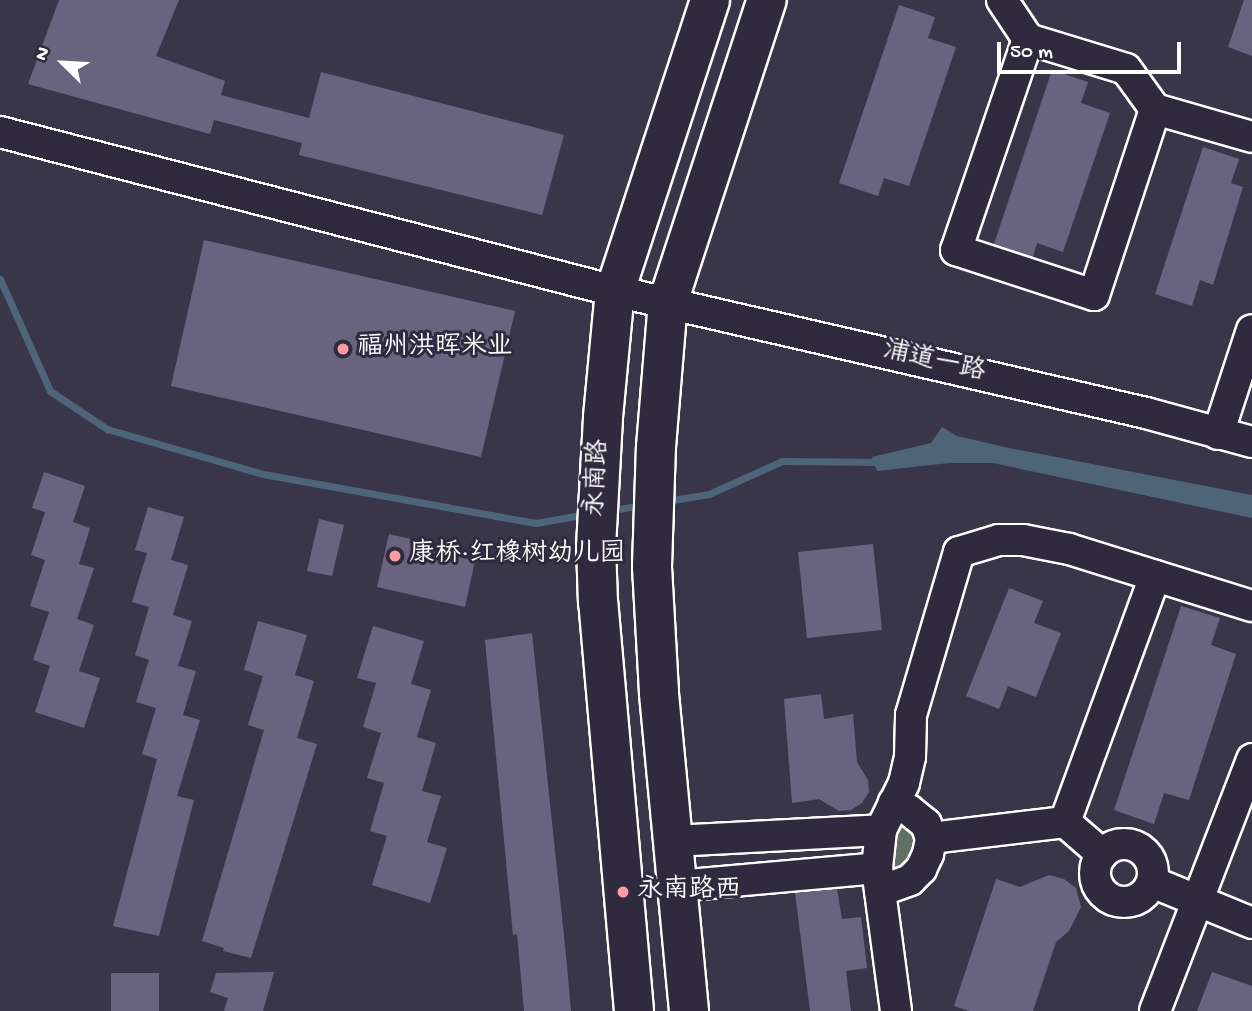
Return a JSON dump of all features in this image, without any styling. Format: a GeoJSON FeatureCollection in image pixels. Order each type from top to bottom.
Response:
{"type":"FeatureCollection","features":[{"type":"Feature","properties":{"kind":"main road","name":"永南路"},"geometry":{"type":"LineString","coordinates":[[634,1011],[604,697],[596,547],[599,479],[615,291],[710,0]]}},
{"type":"Feature","properties":{"kind":"main road"},"geometry":{"type":"LineString","coordinates":[[689,1011],[659,692],[652,529],[667,302],[767,0]]}},
{"type":"Feature","properties":{"kind":"street"},"geometry":{"type":"LineString","coordinates":[[1002,0],[1028,39],[1126,69],[1155,109],[1252,137]]}},
{"type":"Feature","properties":{"kind":"street"},"geometry":{"type":"LineString","coordinates":[[1028,39],[956,250],[1094,295],[1155,109]]}},
{"type":"Feature","properties":{"kind":"street","name":"浦道一路"},"geometry":{"type":"LineString","coordinates":[[0,132],[615,291],[1146,413],[1252,442]]}},
{"type":"Feature","properties":{"kind":"street"},"geometry":{"type":"LineString","coordinates":[[1218,434],[1252,330]]}},
{"type":"Feature","properties":{"kind":"street"},"geometry":{"type":"LineString","coordinates":[[896,1011],[879,879],[881,830],[904,783],[910,757],[911,715],[959,552],[999,540],[1023,540],[1069,549],[1252,606]]}},
{"type":"Feature","properties":{"kind":"street"},"geometry":{"type":"LineString","coordinates":[[1065,822],[1155,576]]}},
{"type":"Feature","properties":{"kind":"street"},"geometry":{"type":"LineString","coordinates":[[1155,1011],[1252,759]]}},
{"type":"Feature","properties":{"kind":"street"},"geometry":{"type":"LineString","coordinates":[[677,886],[879,879],[900,886],[921,869],[929,854],[931,838],[918,816],[894,803]]}},
{"type":"Feature","properties":{"kind":"street"},"geometry":{"type":"LineString","coordinates":[[931,838],[1065,822],[1102,855]]}},
{"type":"Feature","properties":{"kind":"street"},"geometry":{"type":"LineString","coordinates":[[673,841],[881,830]]}},
{"type":"Feature","properties":{"kind":"street"},"geometry":{"type":"LineString","coordinates":[[1119,845],[1138,848],[1151,862],[1152,881],[1141,897],[1133,901],[1115,901],[1100,890],[1095,872],[1102,855],[1119,845]]}},
{"type":"Feature","properties":{"kind":"street"},"geometry":{"type":"LineString","coordinates":[[1152,881],[1252,923]]}},
{"type":"Feature","properties":{"kind":"green space"},"geometry":{"type":"Polygon","coordinates":[[[903,814],[915,823],[922,851],[891,877],[893,834],[903,814]]]}},
{"type":"Feature","properties":{"kind":"water"},"geometry":{"type":"Polygon","coordinates":[[[942,427],[957,436],[1009,448],[1252,495],[1252,518],[993,463],[949,463],[877,471],[872,457],[931,443],[942,427]]]}},
{"type":"Feature","properties":{"kind":"building"},"geometry":{"type":"Polygon","coordinates":[[[59,0],[179,0],[156,56],[225,81],[221,95],[309,118],[321,72],[564,135],[542,215],[299,155],[302,143],[214,120],[210,134],[28,84],[59,0]]]}},
{"type":"Feature","properties":{"kind":"building"},"geometry":{"type":"Polygon","coordinates":[[[1244,0],[1252,0],[1252,56],[1228,47],[1244,0]]]}},
{"type":"Feature","properties":{"kind":"building"},"geometry":{"type":"Polygon","coordinates":[[[899,5],[935,17],[928,38],[956,47],[909,186],[884,178],[878,196],[839,183],[899,5]]]}},
{"type":"Feature","properties":{"kind":"building"},"geometry":{"type":"Polygon","coordinates":[[[1052,70],[1088,82],[1081,103],[1110,113],[1063,252],[1037,243],[1033,257],[994,244],[1052,70]]]}},
{"type":"Feature","properties":{"kind":"building"},"geometry":{"type":"Polygon","coordinates":[[[1203,147],[1239,159],[1231,183],[1243,187],[1213,285],[1200,280],[1192,306],[1155,294],[1203,147]]]}},
{"type":"Feature","properties":{"kind":"building","name":"福州洪晖米业"},"geometry":{"type":"Polygon","coordinates":[[[204,240],[515,311],[481,457],[171,386],[204,240]]]}},
{"type":"Feature","properties":{"kind":"building"},"geometry":{"type":"Polygon","coordinates":[[[44,472],[85,486],[73,522],[90,528],[79,564],[94,568],[77,619],[94,625],[79,671],[100,678],[84,728],[35,712],[50,666],[33,660],[49,612],[30,606],[45,560],[31,555],[45,512],[32,508],[44,472]]]}},
{"type":"Feature","properties":{"kind":"building"},"geometry":{"type":"Polygon","coordinates":[[[148,507],[184,517],[171,560],[188,565],[173,615],[192,621],[178,666],[196,671],[183,715],[200,720],[177,796],[194,800],[159,936],[113,926],[157,759],[142,754],[156,708],[136,702],[149,660],[135,655],[149,607],[132,602],[147,553],[135,550],[148,507]]]}},
{"type":"Feature","properties":{"kind":"building"},"geometry":{"type":"Polygon","coordinates":[[[319,519],[344,525],[332,576],[307,571],[319,519]]]}},
{"type":"Feature","properties":{"kind":"building"},"geometry":{"type":"Polygon","coordinates":[[[389,534],[419,541],[417,547],[475,561],[465,607],[377,587],[389,534]]]}},
{"type":"Feature","properties":{"kind":"building"},"geometry":{"type":"Polygon","coordinates":[[[873,544],[882,630],[807,638],[798,552],[873,544]]]}},
{"type":"Feature","properties":{"kind":"building"},"geometry":{"type":"Polygon","coordinates":[[[1009,588],[1043,601],[1034,623],[1061,633],[1036,697],[1008,686],[999,709],[966,696],[1009,588]]]}},
{"type":"Feature","properties":{"kind":"building"},"geometry":{"type":"Polygon","coordinates":[[[1181,606],[1220,618],[1211,645],[1236,654],[1189,800],[1164,793],[1154,824],[1114,810],[1181,606]]]}},
{"type":"Feature","properties":{"kind":"building"},"geometry":{"type":"Polygon","coordinates":[[[258,621],[307,635],[295,675],[314,681],[297,738],[317,744],[251,958],[223,951],[224,948],[202,941],[264,730],[248,725],[263,676],[244,670],[258,621]]]}},
{"type":"Feature","properties":{"kind":"building"},"geometry":{"type":"Polygon","coordinates":[[[373,626],[424,641],[411,684],[431,690],[417,737],[436,743],[422,791],[441,796],[427,842],[447,848],[430,903],[372,885],[387,836],[370,831],[384,783],[367,778],[381,733],[363,727],[376,683],[357,678],[373,626]]]}},
{"type":"Feature","properties":{"kind":"building"},"geometry":{"type":"Polygon","coordinates":[[[532,633],[571,1011],[524,1011],[517,934],[513,935],[485,640],[532,633]]]}},
{"type":"Feature","properties":{"kind":"building"},"geometry":{"type":"Polygon","coordinates":[[[821,694],[824,719],[853,714],[857,762],[868,780],[869,792],[862,803],[851,810],[839,811],[819,799],[792,803],[784,699],[821,694]]]}},
{"type":"Feature","properties":{"kind":"building"},"geometry":{"type":"Polygon","coordinates":[[[1049,875],[1064,879],[1076,888],[1081,907],[1069,931],[1056,942],[1033,1011],[969,1011],[954,1006],[996,879],[1020,887],[1049,875]]]}},
{"type":"Feature","properties":{"kind":"building"},"geometry":{"type":"Polygon","coordinates":[[[837,889],[842,919],[861,917],[867,968],[846,971],[851,1011],[810,1011],[795,893],[837,889]]]}},
{"type":"Feature","properties":{"kind":"building"},"geometry":{"type":"Polygon","coordinates":[[[274,972],[263,1011],[224,1011],[228,998],[210,992],[216,973],[274,972]]]}},
{"type":"Feature","properties":{"kind":"building"},"geometry":{"type":"Polygon","coordinates":[[[1212,972],[1252,986],[1252,1011],[1197,1011],[1212,972]]]}},
{"type":"Feature","properties":{"kind":"building"},"geometry":{"type":"Polygon","coordinates":[[[111,973],[159,973],[159,1011],[111,1011],[111,973]]]}},
{"type":"Feature","properties":{"kind":"waterway"},"geometry":{"type":"LineString","coordinates":[[0,279],[50,391],[107,429],[263,474],[536,523],[586,514]]}},
{"type":"Feature","properties":{"kind":"waterway"},"geometry":{"type":"LineString","coordinates":[[667,501],[709,494],[782,461],[882,462]]}},
{"type":"Feature","properties":{"kind":"waterway"},"geometry":{"type":"LineString","coordinates":[[608,511],[642,505]]}},
{"type":"Feature","properties":{"kind":"place","name":"福州洪晖米业"},"geometry":{"type":"Point","coordinates":[343,349]}},
{"type":"Feature","properties":{"kind":"place","name":"康桥·红橡树幼儿园"},"geometry":{"type":"Point","coordinates":[395,556]}},
{"type":"Feature","properties":{"kind":"place","name":"永南路西"},"geometry":{"type":"Point","coordinates":[623,892]}}]}
